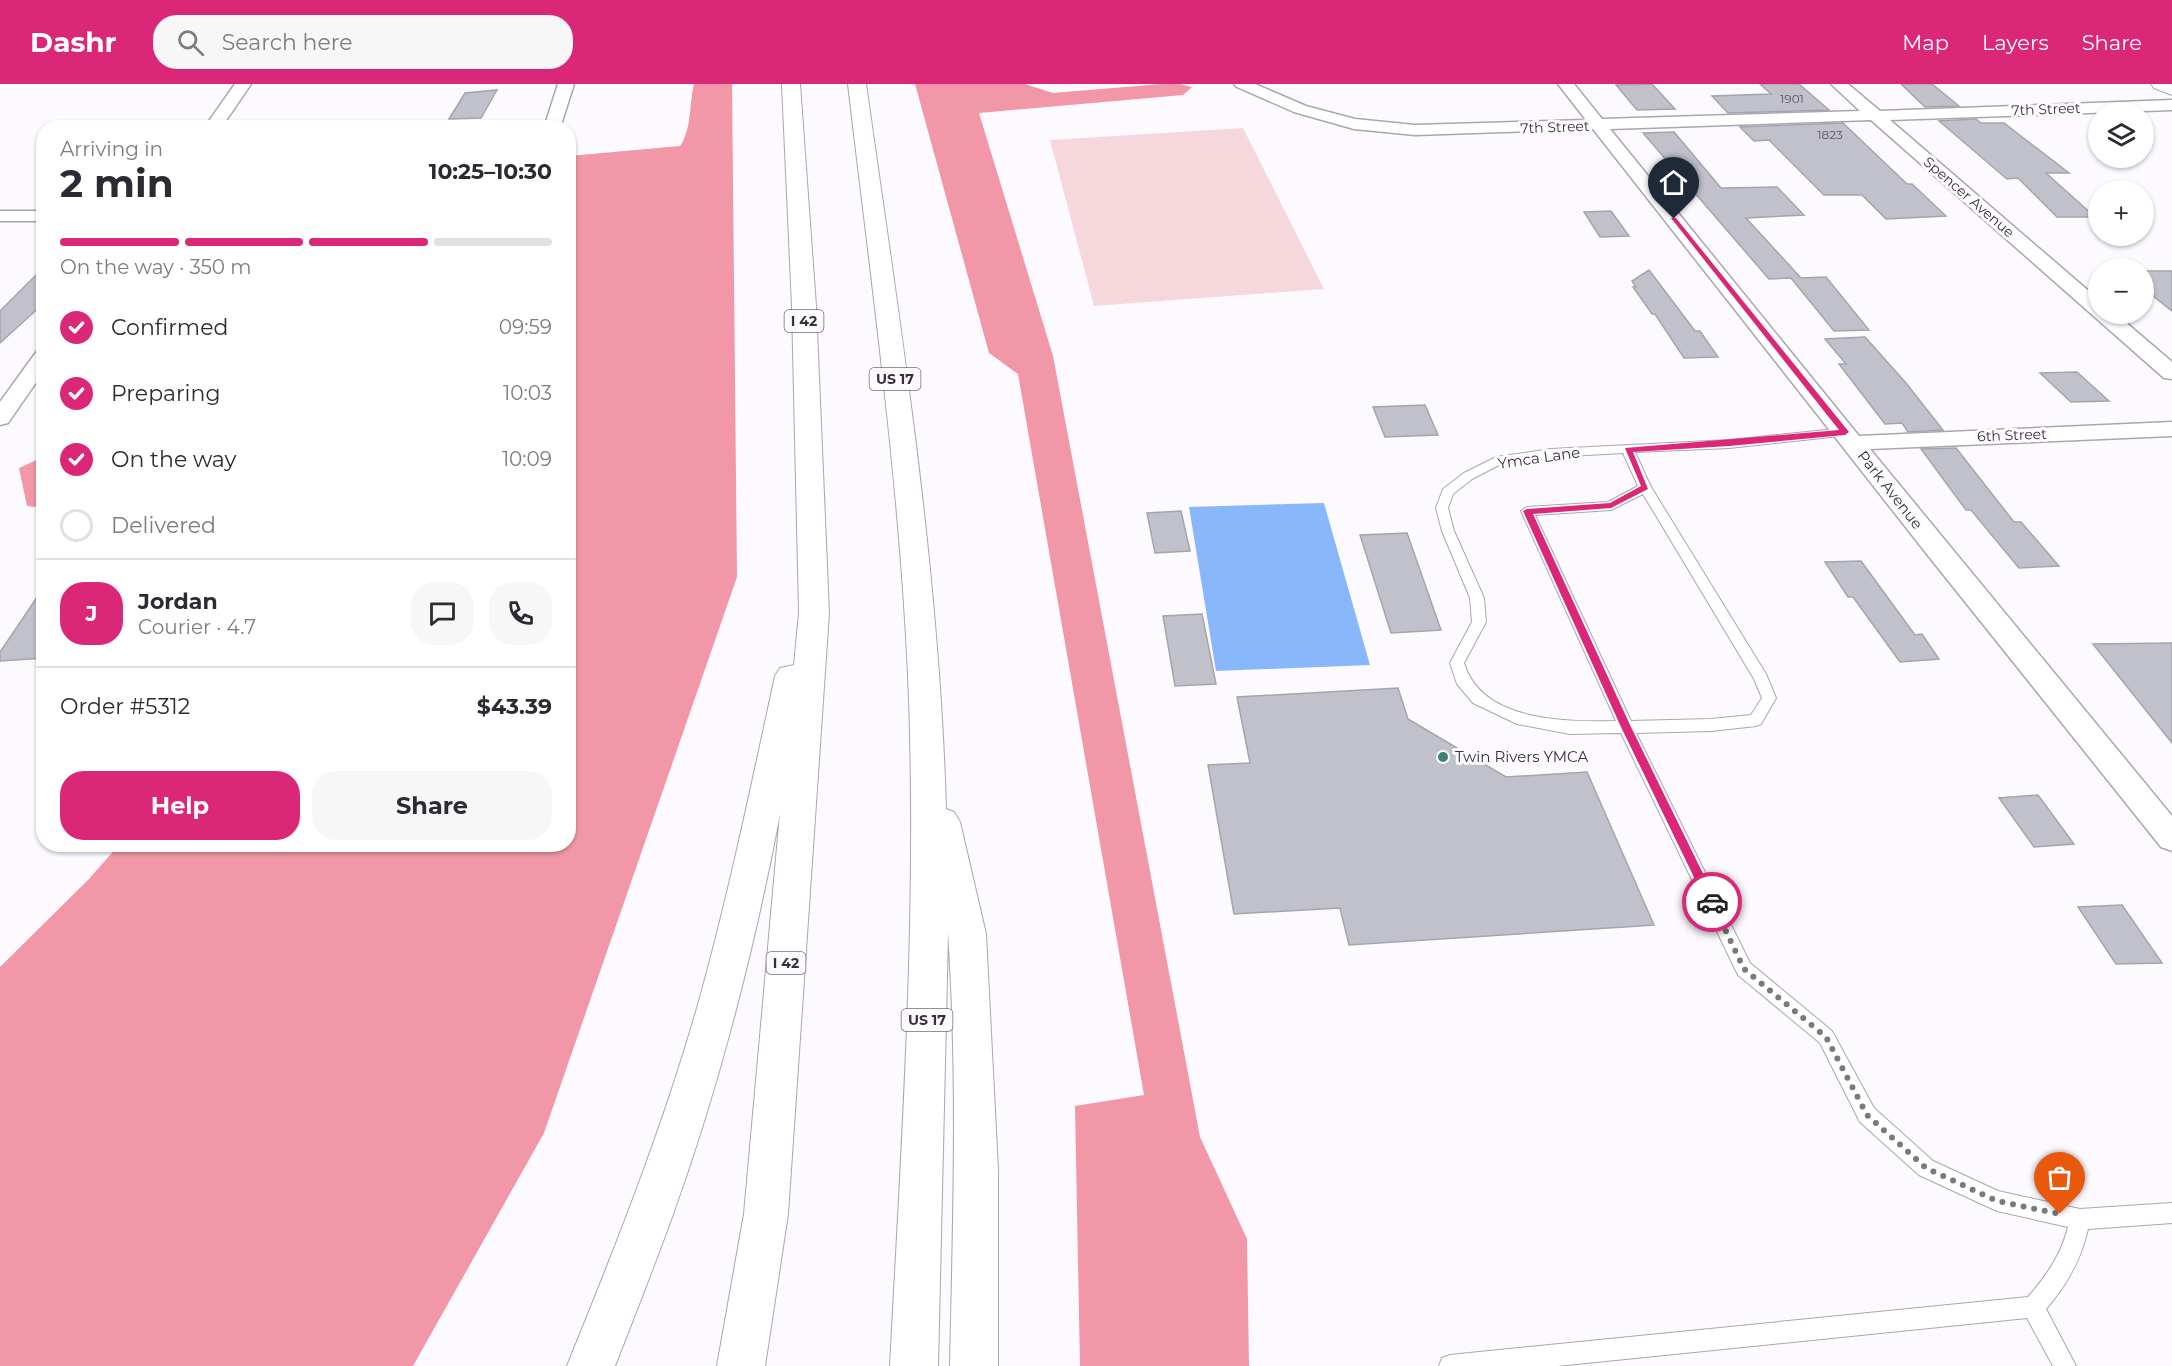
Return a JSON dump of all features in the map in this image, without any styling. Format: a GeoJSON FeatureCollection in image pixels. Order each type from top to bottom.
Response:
{"type":"FeatureCollection","features":[{"type":"Feature","properties":{"kind":"main road","name":"I 42"},"geometry":{"type":"LineString","coordinates":[[741,1366],[766,1214],[814,614],[804,306],[791,84]]}},
{"type":"Feature","properties":{"kind":"main road","name":"US 17"},"geometry":{"type":"LineString","coordinates":[[857,84],[911,509],[924,675],[929,895],[927,1036],[914,1366]]}},
{"type":"Feature","properties":{"kind":"main road"},"geometry":{"type":"LineString","coordinates":[[2153,87],[2171,102]]}},
{"type":"Feature","properties":{"kind":"main road"},"geometry":{"type":"LineString","coordinates":[[591,1366],[650,1216],[717,1007],[758,838],[771,765],[788,698],[806,583],[812,559]]}},
{"type":"Feature","properties":{"kind":"main road"},"geometry":{"type":"LineString","coordinates":[[927,755],[967,934],[973,1045],[975,1159],[974,1366]]}},
{"type":"Feature","properties":{"kind":"street"},"geometry":{"type":"LineString","coordinates":[[218,120],[243,84]]}},
{"type":"Feature","properties":{"kind":"street"},"geometry":{"type":"LineString","coordinates":[[555,120],[566,84]]}},
{"type":"Feature","properties":{"kind":"street","name":"7th Street"},"geometry":{"type":"LineString","coordinates":[[1242,84],[1300,109],[1354,124],[1415,130],[1598,126],[2171,102]]}},
{"type":"Feature","properties":{"kind":"street","name":"Park Avenue"},"geometry":{"type":"LineString","coordinates":[[1566,84],[1935,547],[2172,838]]}},
{"type":"Feature","properties":{"kind":"street","name":"Spencer Avenue"},"geometry":{"type":"LineString","coordinates":[[1839,84],[1880,115],[2088,290]]}},
{"type":"Feature","properties":{"kind":"street","name":"Spencer Avenue"},"geometry":{"type":"LineString","coordinates":[[1848,84],[2088,300]]}},
{"type":"Feature","properties":{"kind":"street"},"geometry":{"type":"LineString","coordinates":[[0,216],[36,216]]}},
{"type":"Feature","properties":{"kind":"street"},"geometry":{"type":"LineString","coordinates":[[2116,324],[2172,373]]}},
{"type":"Feature","properties":{"kind":"street"},"geometry":{"type":"LineString","coordinates":[[2129,324],[2172,360]]}},
{"type":"Feature","properties":{"kind":"street"},"geometry":{"type":"LineString","coordinates":[[0,418],[36,366]]}},
{"type":"Feature","properties":{"kind":"street","name":"6th Street"},"geometry":{"type":"LineString","coordinates":[[1849,438],[2172,429]]}},
{"type":"Feature","properties":{"kind":"lane","name":"Ymca Lane"},"geometry":{"type":"LineString","coordinates":[[1645,487],[1761,678],[1769,698],[1756,720],[1711,725],[1570,728],[1522,720],[1478,699],[1461,680],[1457,663],[1479,622],[1477,598],[1448,531],[1442,508],[1447,492],[1468,476],[1500,460],[1551,453],[1849,438]]}},
{"type":"Feature","properties":{"kind":"lane"},"geometry":{"type":"LineString","coordinates":[[1628,450],[1645,487],[1611,506],[1527,511],[1626,727],[1744,969],[1826,1037],[1867,1115],[1926,1168],[1997,1201],[2080,1219],[2172,1214]]}},
{"type":"Feature","properties":{"kind":"lane"},"geometry":{"type":"LineString","coordinates":[[1450,1366],[2033,1306],[2050,1288],[2072,1253],[2080,1219]]}},
{"type":"Feature","properties":{"kind":"lane"},"geometry":{"type":"LineString","coordinates":[[2033,1306],[2065,1366]]}},
{"type":"Feature","properties":{"kind":"shaded area"},"geometry":{"type":"Polygon","coordinates":[[[694,84],[732,84],[737,577],[544,1133],[413,1366],[0,1366],[0,967],[88,880],[113,852],[576,852],[576,155],[680,146],[687,132],[694,84]]]}},
{"type":"Feature","properties":{"kind":"shaded area"},"geometry":{"type":"Polygon","coordinates":[[[915,84],[1025,84],[1053,93],[1162,84],[1192,87],[1183,95],[979,113],[1053,356],[1200,1137],[1247,1239],[1249,1366],[1080,1366],[1075,1106],[1144,1095],[1018,374],[989,353],[915,84]]]}},
{"type":"Feature","properties":{"kind":"shaded area"},"geometry":{"type":"Polygon","coordinates":[[[1243,128],[1324,289],[1094,306],[1050,140],[1243,128]]]}},
{"type":"Feature","properties":{"kind":"shaded area"},"geometry":{"type":"Polygon","coordinates":[[[36,460],[36,507],[27,506],[19,468],[36,460]]]}},
{"type":"Feature","properties":{"kind":"water"},"geometry":{"type":"Polygon","coordinates":[[[1324,503],[1370,665],[1216,671],[1189,507],[1324,503]]]}},
{"type":"Feature","properties":{"kind":"building"},"geometry":{"type":"Polygon","coordinates":[[[1652,84],[1675,109],[1637,110],[1616,85],[1652,84]]]}},
{"type":"Feature","properties":{"kind":"building"},"geometry":{"type":"Polygon","coordinates":[[[1760,84],[1799,84],[1829,110],[1728,113],[1712,96],[1771,94],[1760,84]]]}},
{"type":"Feature","properties":{"kind":"building"},"geometry":{"type":"Polygon","coordinates":[[[1901,84],[1932,84],[1959,106],[1925,107],[1901,84]]]}},
{"type":"Feature","properties":{"kind":"building"},"geometry":{"type":"Polygon","coordinates":[[[497,90],[481,118],[449,119],[465,93],[497,90]]]}},
{"type":"Feature","properties":{"kind":"building"},"geometry":{"type":"Polygon","coordinates":[[[1976,119],[1981,123],[2004,123],[2069,173],[2046,173],[2088,211],[2088,217],[2057,217],[2018,178],[2007,179],[1939,121],[1976,119]]]}},
{"type":"Feature","properties":{"kind":"building"},"geometry":{"type":"Polygon","coordinates":[[[1843,123],[1907,184],[1912,184],[1946,216],[1886,219],[1862,195],[1824,195],[1769,140],[1754,141],[1740,127],[1843,123]]]}},
{"type":"Feature","properties":{"kind":"building"},"geometry":{"type":"Polygon","coordinates":[[[1674,132],[1721,188],[1777,187],[1804,215],[1746,218],[1801,278],[1826,277],[1869,330],[1834,331],[1791,278],[1769,279],[1643,133],[1674,132]]]}},
{"type":"Feature","properties":{"kind":"building"},"geometry":{"type":"Polygon","coordinates":[[[1611,211],[1629,236],[1600,237],[1584,212],[1611,211]]]}},
{"type":"Feature","properties":{"kind":"building"},"geometry":{"type":"Polygon","coordinates":[[[1649,270],[1695,331],[1700,331],[1718,357],[1684,358],[1655,314],[1652,314],[1633,287],[1636,287],[1632,281],[1649,270]]]}},
{"type":"Feature","properties":{"kind":"building"},"geometry":{"type":"Polygon","coordinates":[[[2154,271],[2172,271],[2172,311],[2154,297],[2154,271]]]}},
{"type":"Feature","properties":{"kind":"building"},"geometry":{"type":"Polygon","coordinates":[[[36,275],[36,310],[0,343],[0,311],[36,275]]]}},
{"type":"Feature","properties":{"kind":"building"},"geometry":{"type":"Polygon","coordinates":[[[1865,337],[1906,383],[1943,430],[1908,432],[1902,423],[1885,424],[1839,364],[1846,364],[1825,339],[1865,337]]]}},
{"type":"Feature","properties":{"kind":"building"},"geometry":{"type":"Polygon","coordinates":[[[2077,372],[2109,401],[2071,402],[2040,373],[2077,372]]]}},
{"type":"Feature","properties":{"kind":"building"},"geometry":{"type":"Polygon","coordinates":[[[1425,405],[1438,435],[1385,437],[1373,407],[1425,405]]]}},
{"type":"Feature","properties":{"kind":"building"},"geometry":{"type":"Polygon","coordinates":[[[1956,448],[2014,522],[2021,522],[2059,566],[2019,568],[1971,510],[1966,510],[1921,449],[1956,448]]]}},
{"type":"Feature","properties":{"kind":"building"},"geometry":{"type":"Polygon","coordinates":[[[1181,511],[1190,551],[1155,553],[1147,513],[1181,511]]]}},
{"type":"Feature","properties":{"kind":"building"},"geometry":{"type":"Polygon","coordinates":[[[1407,533],[1441,630],[1391,633],[1360,535],[1407,533]]]}},
{"type":"Feature","properties":{"kind":"building"},"geometry":{"type":"Polygon","coordinates":[[[1861,561],[1915,635],[1922,634],[1939,659],[1900,662],[1853,597],[1848,597],[1825,562],[1861,561]]]}},
{"type":"Feature","properties":{"kind":"building"},"geometry":{"type":"Polygon","coordinates":[[[36,599],[36,659],[0,661],[0,652],[36,599]]]}},
{"type":"Feature","properties":{"kind":"building"},"geometry":{"type":"Polygon","coordinates":[[[1202,614],[1216,684],[1175,686],[1163,616],[1202,614]]]}},
{"type":"Feature","properties":{"kind":"building"},"geometry":{"type":"Polygon","coordinates":[[[2172,643],[2172,743],[2093,644],[2172,643]]]}},
{"type":"Feature","properties":{"kind":"building"},"geometry":{"type":"Polygon","coordinates":[[[1398,688],[1408,719],[1506,777],[1587,772],[1654,925],[1349,945],[1340,908],[1234,914],[1208,765],[1250,763],[1237,697],[1398,688]]]}},
{"type":"Feature","properties":{"kind":"building"},"geometry":{"type":"Polygon","coordinates":[[[2038,795],[2074,844],[2034,847],[1999,798],[2038,795]]]}},
{"type":"Feature","properties":{"kind":"building"},"geometry":{"type":"Polygon","coordinates":[[[2122,905],[2162,963],[2116,964],[2078,907],[2122,905]]]}},
{"type":"Feature","properties":{"kind":"way so far"},"geometry":{"type":"LineString","coordinates":[[1712,902],[1744,969],[1826,1037],[1867,1115],[1926,1168],[1997,1201],[2060,1214]]}},
{"type":"Feature","properties":{"kind":"place","name":"Twin Rivers YMCA"},"geometry":{"type":"Point","coordinates":[1443,757]}},
{"type":"Feature","properties":{"kind":"route"},"geometry":{"type":"LineString","coordinates":[[1674,219],[1845,432],[1729,444],[1628,450],[1645,487],[1611,506],[1527,511],[1626,727],[1712,902]]}}]}
